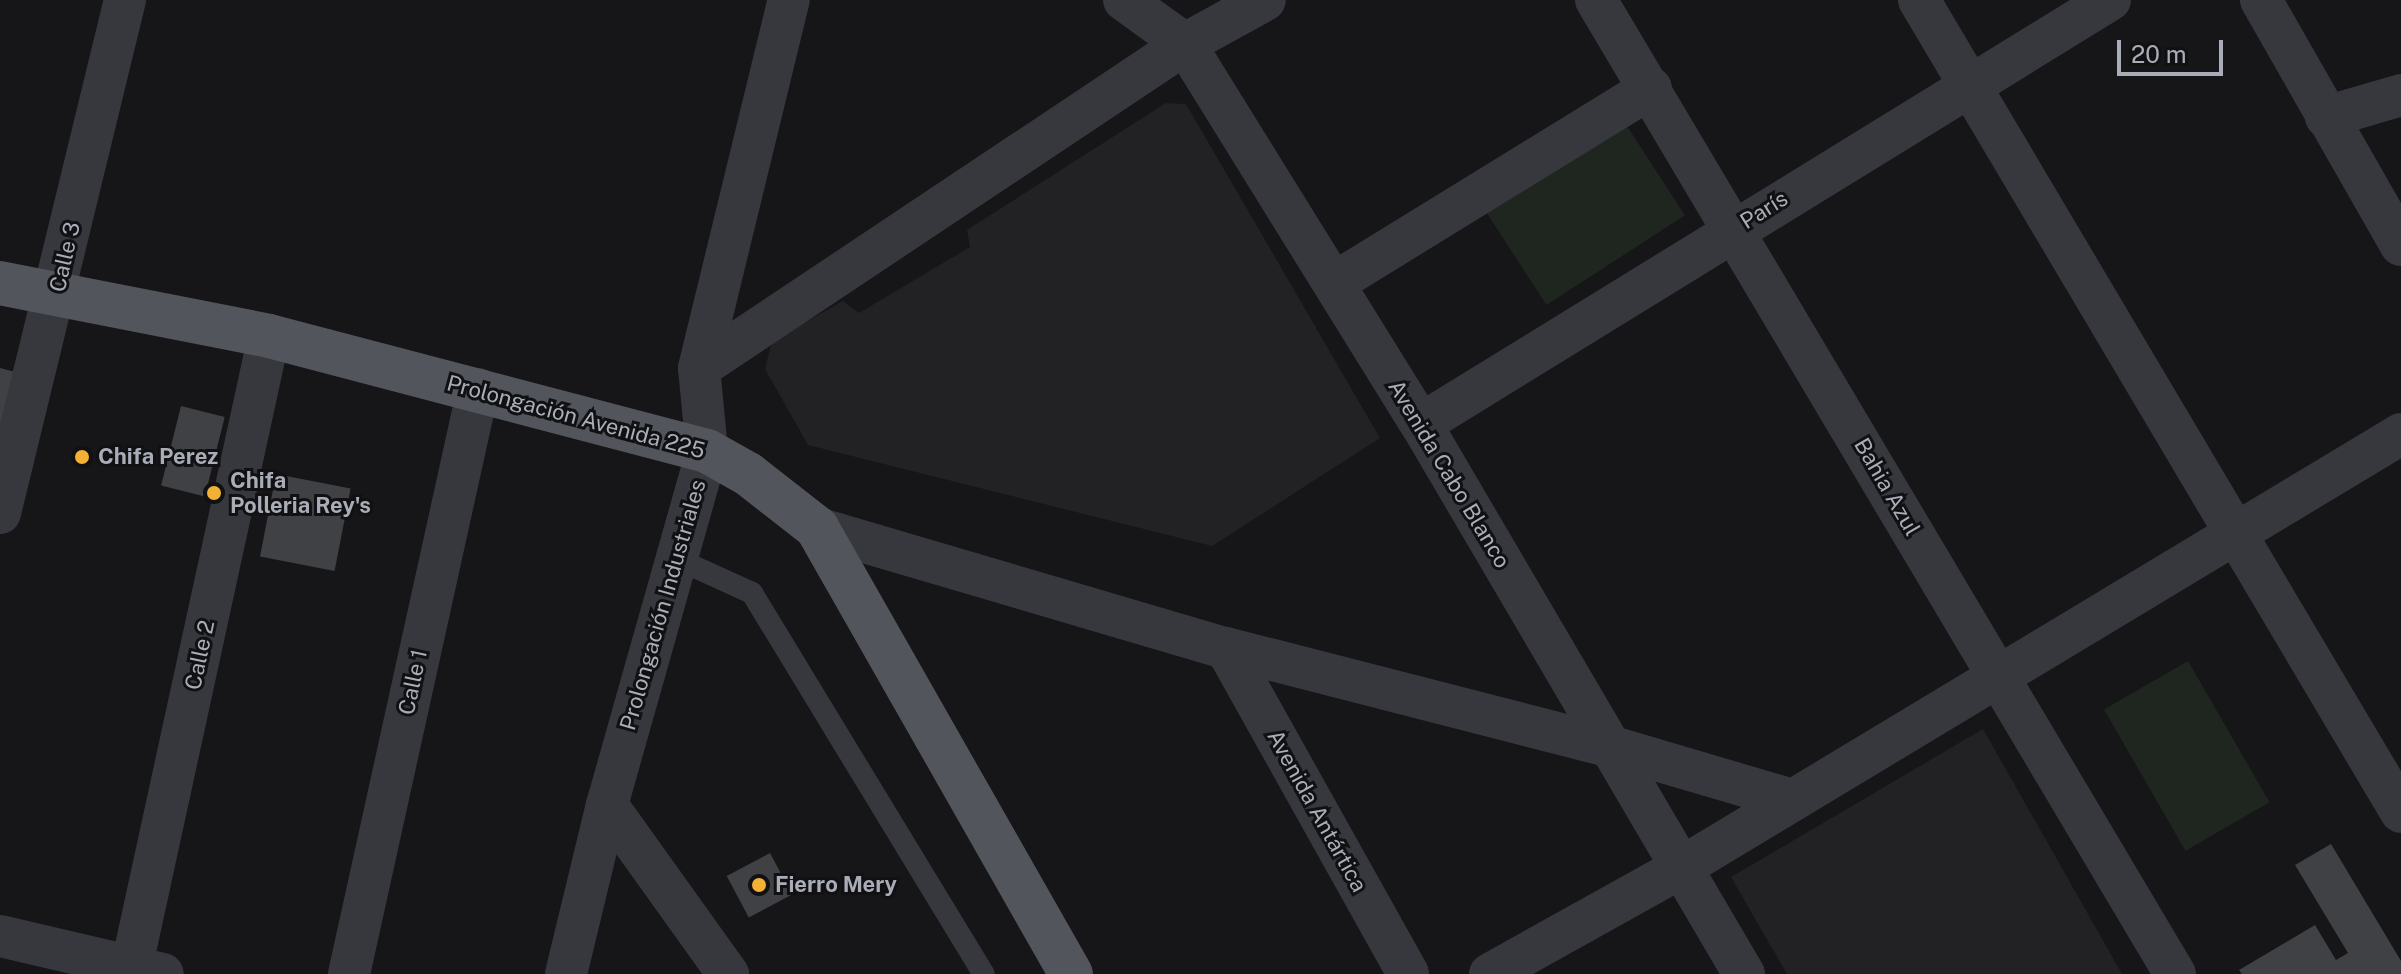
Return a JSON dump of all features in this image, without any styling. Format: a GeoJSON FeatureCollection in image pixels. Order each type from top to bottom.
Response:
{"type":"FeatureCollection","features":[{"type":"Feature","properties":{"kind":"main road","name":"Prolongación Avenida 225"},"geometry":{"type":"LineString","coordinates":[[0,283],[269,336],[478,389],[707,451],[748,474],[817,528],[1071,974]]}},
{"type":"Feature","properties":{"kind":"street","name":"Calle 3"},"geometry":{"type":"LineString","coordinates":[[0,513],[56,295],[125,0]]}},
{"type":"Feature","properties":{"kind":"street","name":"Prolongación Industriales"},"geometry":{"type":"LineString","coordinates":[[566,974],[607,805],[707,451],[699,368],[789,0]]}},
{"type":"Feature","properties":{"kind":"street","name":"Avenida Cabo Blanco"},"geometry":{"type":"LineString","coordinates":[[1124,0],[1185,44],[1421,424],[1744,974]]}},
{"type":"Feature","properties":{"kind":"street"},"geometry":{"type":"LineString","coordinates":[[699,368],[1185,44],[1265,0]]}},
{"type":"Feature","properties":{"kind":"street","name":"Bahia Azul"},"geometry":{"type":"LineString","coordinates":[[1596,0],[1735,228],[2175,974]]}},
{"type":"Feature","properties":{"kind":"street"},"geometry":{"type":"LineString","coordinates":[[1919,0],[2401,812]]}},
{"type":"Feature","properties":{"kind":"street","name":"París"},"geometry":{"type":"LineString","coordinates":[[1421,424],[1968,83],[2110,0]]}},
{"type":"Feature","properties":{"kind":"street"},"geometry":{"type":"LineString","coordinates":[[2261,0],[2401,245]]}},
{"type":"Feature","properties":{"kind":"street"},"geometry":{"type":"LineString","coordinates":[[1334,283],[1651,88]]}},
{"type":"Feature","properties":{"kind":"street"},"geometry":{"type":"LineString","coordinates":[[2326,117],[2401,95]]}},
{"type":"Feature","properties":{"kind":"street","name":"Calle 2"},"geometry":{"type":"LineString","coordinates":[[142,971],[269,336]]}},
{"type":"Feature","properties":{"kind":"street","name":"Calle 1"},"geometry":{"type":"LineString","coordinates":[[349,974],[478,389]]}},
{"type":"Feature","properties":{"kind":"street"},"geometry":{"type":"LineString","coordinates":[[1490,974],[1682,867],[2234,531],[2401,434]]}},
{"type":"Feature","properties":{"kind":"street"},"geometry":{"type":"LineString","coordinates":[[817,528],[1226,648],[1609,746],[1792,800]]}},
{"type":"Feature","properties":{"kind":"street","name":"Avenida Antártica"},"geometry":{"type":"LineString","coordinates":[[1226,648],[1408,974]]}},
{"type":"Feature","properties":{"kind":"street"},"geometry":{"type":"LineString","coordinates":[[607,805],[728,974]]}},
{"type":"Feature","properties":{"kind":"street"},"geometry":{"type":"LineString","coordinates":[[0,936],[142,971]]}},
{"type":"Feature","properties":{"kind":"lane"},"geometry":{"type":"LineString","coordinates":[[675,558],[752,593],[984,974]]}},
{"type":"Feature","properties":{"kind":"shaded area"},"geometry":{"type":"Polygon","coordinates":[[[1166,103],[1186,104],[1380,438],[1212,546],[808,445],[765,369],[772,341],[843,301],[859,313],[970,247],[967,230],[1166,103]]]}},
{"type":"Feature","properties":{"kind":"shaded area"},"geometry":{"type":"Polygon","coordinates":[[[1625,123],[1685,215],[1547,305],[1487,213],[1625,123]]]}},
{"type":"Feature","properties":{"kind":"shaded area"},"geometry":{"type":"Polygon","coordinates":[[[2188,661],[2270,802],[2185,851],[2104,710],[2188,661]]]}},
{"type":"Feature","properties":{"kind":"shaded area"},"geometry":{"type":"Polygon","coordinates":[[[1983,729],[2122,974],[1787,974],[1731,877],[1983,729]]]}},
{"type":"Feature","properties":{"kind":"building"},"geometry":{"type":"Polygon","coordinates":[[[0,368],[15,372],[0,428],[0,368]]]}},
{"type":"Feature","properties":{"kind":"building"},"geometry":{"type":"Polygon","coordinates":[[[181,406],[225,417],[205,496],[161,486],[181,406]]]}},
{"type":"Feature","properties":{"kind":"building"},"geometry":{"type":"Polygon","coordinates":[[[276,474],[351,489],[335,571],[260,556],[276,474]]]}},
{"type":"Feature","properties":{"kind":"building"},"geometry":{"type":"Polygon","coordinates":[[[2331,844],[2401,961],[2401,974],[2242,974],[2239,970],[2315,925],[2336,960],[2348,953],[2295,865],[2331,844]]]}},
{"type":"Feature","properties":{"kind":"building","name":"Fierro Mery"},"geometry":{"type":"Polygon","coordinates":[[[770,853],[792,894],[749,918],[727,876],[770,853]]]}},
{"type":"Feature","properties":{"kind":"place","name":"Chifa Perez"},"geometry":{"type":"Point","coordinates":[82,457]}},
{"type":"Feature","properties":{"kind":"place","name":"Chifa Polleria Rey's"},"geometry":{"type":"Point","coordinates":[214,493]}},
{"type":"Feature","properties":{"kind":"place","name":"Fierro Mery"},"geometry":{"type":"Point","coordinates":[759,885]}}]}
